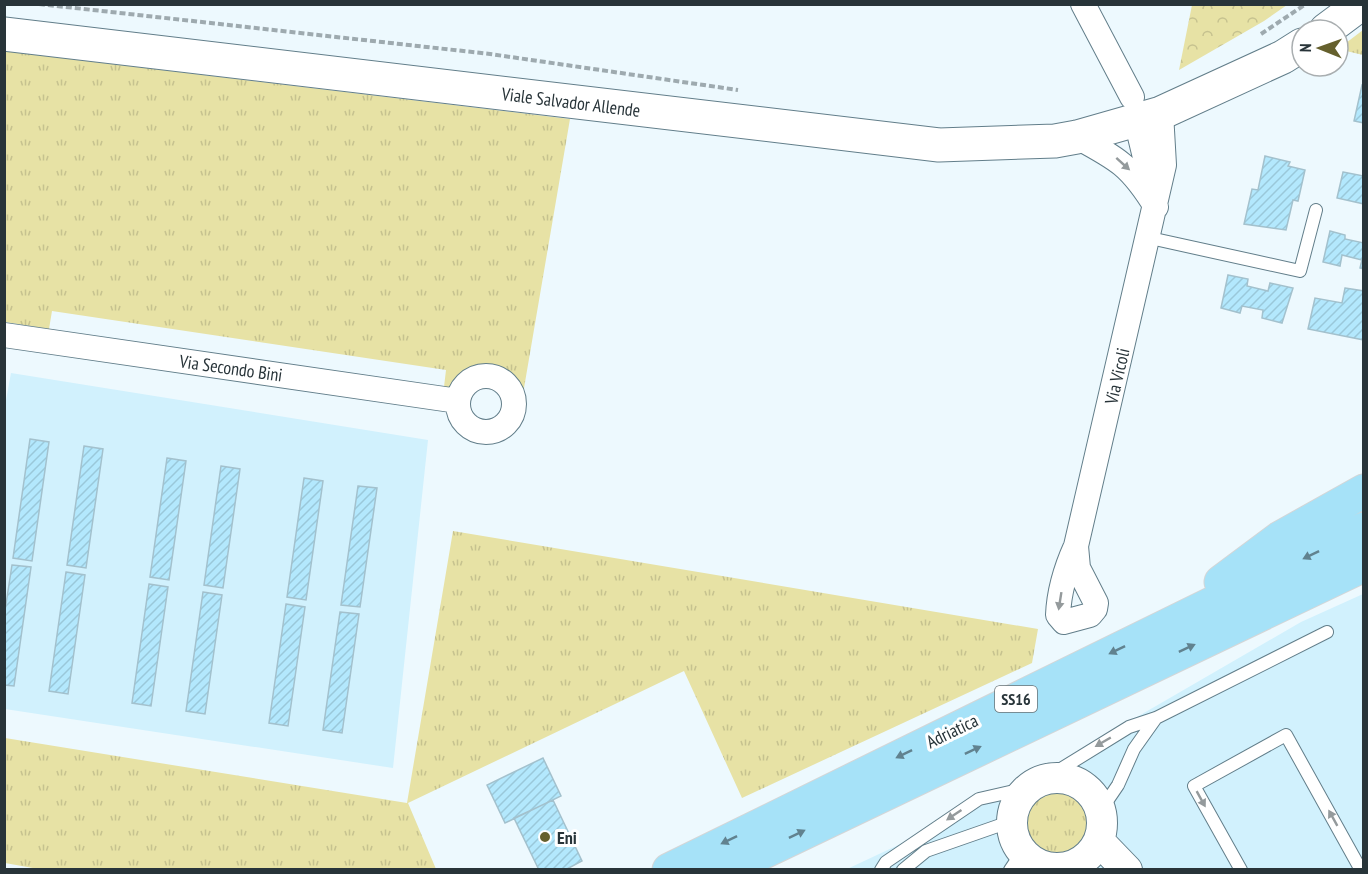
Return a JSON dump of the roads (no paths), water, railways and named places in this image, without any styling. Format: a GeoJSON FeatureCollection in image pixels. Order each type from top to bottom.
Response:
{"type":"FeatureCollection","features":[{"type":"Feature","properties":{"kind":"highway","name":"SS16"},"geometry":{"type":"LineString","coordinates":[[1150,634],[1280,538],[1364,491]]}},
{"type":"Feature","properties":{"kind":"highway","name":"Adriatica"},"geometry":{"type":"LineString","coordinates":[[669,870],[1364,529]]}},
{"type":"Feature","properties":{"kind":"highway","name":"Adriatica"},"geometry":{"type":"LineString","coordinates":[[726,870],[1364,565]]}},
{"type":"Feature","properties":{"kind":"main road"},"geometry":{"type":"LineString","coordinates":[[1342,18],[1361,4]]}},
{"type":"Feature","properties":{"kind":"main road","name":"Viale Salvador Allende"},"geometry":{"type":"LineString","coordinates":[[4,34],[939,146],[1054,141],[1077,137],[1290,53]]}},
{"type":"Feature","properties":{"kind":"street","name":"Via Vicoli"},"geometry":{"type":"LineString","coordinates":[[1076,546],[1156,207],[1143,110],[1083,4]]}},
{"type":"Feature","properties":{"kind":"street"},"geometry":{"type":"LineString","coordinates":[[1077,137],[1119,160],[1141,182],[1156,207]]}},
{"type":"Feature","properties":{"kind":"street","name":"Via Secondo Bini"},"geometry":{"type":"LineString","coordinates":[[4,335],[458,401]]}},
{"type":"Feature","properties":{"kind":"street"},"geometry":{"type":"LineString","coordinates":[[1060,778],[1078,783],[1092,794],[1101,810],[1102,826],[1099,841],[1088,856],[1072,866],[1054,869],[1016,861],[1012,821],[1016,803],[1035,784],[1060,778]]}},
{"type":"Feature","properties":{"kind":"street"},"geometry":{"type":"LineString","coordinates":[[1099,841],[1127,870]]}},
{"type":"Feature","properties":{"kind":"lane"},"geometry":{"type":"LineString","coordinates":[[1150,238],[1300,271],[1316,210]]}},
{"type":"Feature","properties":{"kind":"lane"},"geometry":{"type":"LineString","coordinates":[[881,870],[886,862],[979,799],[1035,784],[1129,727],[1156,718],[1327,632]]}},
{"type":"Feature","properties":{"kind":"lane"},"geometry":{"type":"LineString","coordinates":[[1101,810],[1118,785],[1134,749],[1156,718]]}},
{"type":"Feature","properties":{"kind":"lane"},"geometry":{"type":"LineString","coordinates":[[1237,868],[1194,786],[1286,735],[1361,870]]}},
{"type":"Feature","properties":{"kind":"lane"},"geometry":{"type":"LineString","coordinates":[[903,870],[926,851],[1012,821]]}},
{"type":"Feature","properties":{"kind":"place","name":"Eni"},"geometry":{"type":"Point","coordinates":[545,837]}}]}
